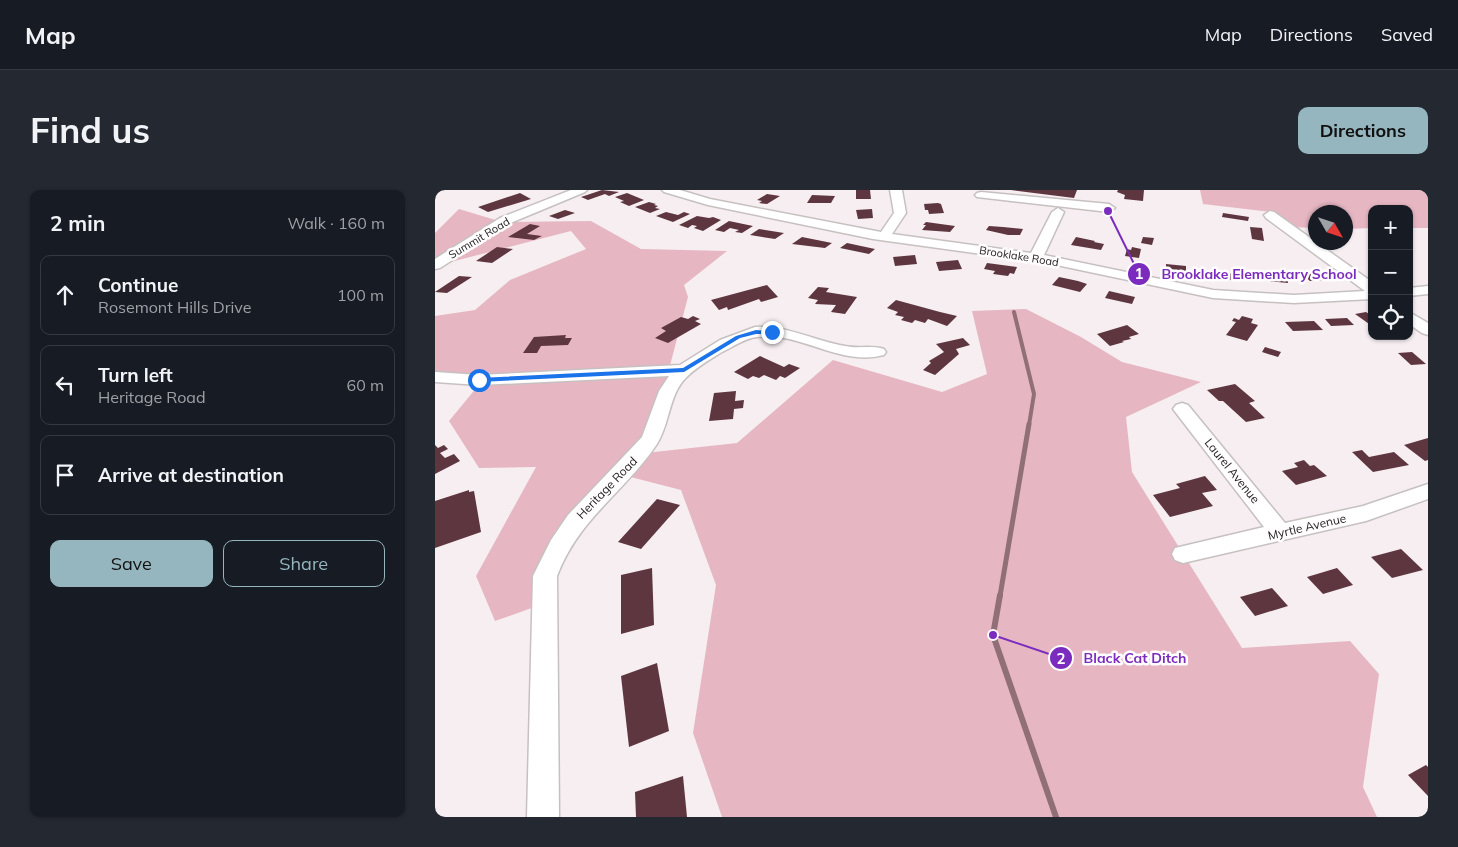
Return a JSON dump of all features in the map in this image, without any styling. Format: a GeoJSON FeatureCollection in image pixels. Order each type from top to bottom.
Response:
{"type":"FeatureCollection","features":[{"type":"Feature","properties":{"kind":"street","name":"Summit Road"},"geometry":{"type":"LineString","coordinates":[[435,265],[504,221],[581,190]]}},
{"type":"Feature","properties":{"kind":"street","name":"Brooklake Road"},"geometry":{"type":"LineString","coordinates":[[668,190],[708,202],[884,237],[1035,257],[1184,289],[1230,296],[1294,299],[1368,295]]}},
{"type":"Feature","properties":{"kind":"street"},"geometry":{"type":"LineString","coordinates":[[884,237],[901,213],[896,190]]}},
{"type":"Feature","properties":{"kind":"street"},"geometry":{"type":"LineString","coordinates":[[981,195],[1109,208]]}},
{"type":"Feature","properties":{"kind":"street"},"geometry":{"type":"LineString","coordinates":[[981,195],[984,200],[1003,207],[1049,214],[1098,216]]}},
{"type":"Feature","properties":{"kind":"street"},"geometry":{"type":"LineString","coordinates":[[981,195],[1006,206],[1049,214]]}},
{"type":"Feature","properties":{"kind":"street"},"geometry":{"type":"LineString","coordinates":[[1035,257],[1049,214]]}},
{"type":"Feature","properties":{"kind":"street"},"geometry":{"type":"LineString","coordinates":[[1270,215],[1368,286]]}},
{"type":"Feature","properties":{"kind":"street"},"geometry":{"type":"LineString","coordinates":[[1413,292],[1428,290]]}},
{"type":"Feature","properties":{"kind":"street"},"geometry":{"type":"LineString","coordinates":[[1413,319],[1428,330]]}},
{"type":"Feature","properties":{"kind":"street","name":"Heritage Road"},"geometry":{"type":"LineString","coordinates":[[543,817],[545,576],[560,540],[575,521],[641,452],[659,424],[671,386],[684,370],[738,337],[756,332],[772,332],[846,351],[878,352]]}},
{"type":"Feature","properties":{"kind":"street"},"geometry":{"type":"LineString","coordinates":[[435,377],[479,380],[684,370]]}},
{"type":"Feature","properties":{"kind":"street","name":"Laurel Avenue"},"geometry":{"type":"LineString","coordinates":[[1182,408],[1281,533]]}},
{"type":"Feature","properties":{"kind":"street","name":"Myrtle Avenue"},"geometry":{"type":"LineString","coordinates":[[1183,554],[1366,513],[1428,491]]}},
{"type":"Feature","properties":{"kind":"shaded area"},"geometry":{"type":"Polygon","coordinates":[[[1200,190],[1428,190],[1428,228],[1413,228],[1413,205],[1368,205],[1368,228],[1353,229],[1353,205],[1308,205],[1308,228],[1289,227],[1271,212],[1203,204],[1200,190]]]}},
{"type":"Feature","properties":{"kind":"shaded area"},"geometry":{"type":"Polygon","coordinates":[[[459,209],[502,222],[591,221],[641,249],[727,251],[684,285],[688,297],[668,373],[636,454],[737,443],[833,360],[942,392],[987,374],[972,311],[1026,309],[1081,337],[1122,362],[1201,382],[1126,417],[1132,472],[1242,648],[1350,641],[1379,674],[1363,787],[1377,817],[722,817],[693,733],[716,585],[681,490],[619,474],[555,546],[540,605],[495,621],[476,576],[536,467],[479,468],[449,421],[482,381],[435,375],[435,316],[475,310],[510,280],[586,249],[571,231],[435,266],[435,233],[459,209]]]}},
{"type":"Feature","properties":{"kind":"building"},"geometry":{"type":"Polygon","coordinates":[[[602,190],[619,192],[609,196],[605,194],[588,200],[581,197],[602,190]]]}},
{"type":"Feature","properties":{"kind":"building"},"geometry":{"type":"Polygon","coordinates":[[[856,190],[870,190],[871,199],[856,199],[856,190]]]}},
{"type":"Feature","properties":{"kind":"building"},"geometry":{"type":"Polygon","coordinates":[[[1011,190],[1077,190],[1074,198],[1011,190]]]}},
{"type":"Feature","properties":{"kind":"building"},"geometry":{"type":"Polygon","coordinates":[[[1118,190],[1144,190],[1143,201],[1124,199],[1125,195],[1117,192],[1118,190]]]}},
{"type":"Feature","properties":{"kind":"building"},"geometry":{"type":"Polygon","coordinates":[[[520,193],[531,199],[488,212],[478,207],[520,193]]]}},
{"type":"Feature","properties":{"kind":"building"},"geometry":{"type":"Polygon","coordinates":[[[627,193],[644,200],[629,206],[620,202],[624,201],[615,197],[627,193]]]}},
{"type":"Feature","properties":{"kind":"building"},"geometry":{"type":"Polygon","coordinates":[[[767,194],[780,196],[767,204],[759,203],[762,201],[757,200],[767,194]]]}},
{"type":"Feature","properties":{"kind":"building"},"geometry":{"type":"Polygon","coordinates":[[[812,195],[835,196],[831,203],[807,203],[812,195]]]}},
{"type":"Feature","properties":{"kind":"building"},"geometry":{"type":"Polygon","coordinates":[[[649,202],[656,204],[654,205],[658,206],[655,208],[660,209],[650,213],[635,207],[649,202]]]}},
{"type":"Feature","properties":{"kind":"building"},"geometry":{"type":"Polygon","coordinates":[[[924,204],[941,204],[944,213],[929,214],[928,210],[925,210],[924,204]]]}},
{"type":"Feature","properties":{"kind":"building"},"geometry":{"type":"Polygon","coordinates":[[[872,209],[873,218],[858,219],[856,210],[872,209]]]}},
{"type":"Feature","properties":{"kind":"building"},"geometry":{"type":"Polygon","coordinates":[[[565,210],[575,213],[558,219],[549,216],[565,210]]]}},
{"type":"Feature","properties":{"kind":"building"},"geometry":{"type":"Polygon","coordinates":[[[666,212],[678,215],[684,212],[690,214],[673,222],[656,216],[666,212]]]}},
{"type":"Feature","properties":{"kind":"building"},"geometry":{"type":"Polygon","coordinates":[[[1223,213],[1249,217],[1248,221],[1222,217],[1223,213]]]}},
{"type":"Feature","properties":{"kind":"building"},"geometry":{"type":"Polygon","coordinates":[[[697,216],[713,217],[721,220],[703,231],[694,228],[697,226],[692,225],[688,228],[679,225],[697,216]]]}},
{"type":"Feature","properties":{"kind":"building"},"geometry":{"type":"Polygon","coordinates":[[[729,221],[753,226],[742,233],[735,232],[739,230],[730,228],[724,232],[715,230],[729,221]]]}},
{"type":"Feature","properties":{"kind":"building"},"geometry":{"type":"Polygon","coordinates":[[[926,222],[955,226],[950,232],[922,230],[926,222]]]}},
{"type":"Feature","properties":{"kind":"building"},"geometry":{"type":"Polygon","coordinates":[[[530,224],[540,226],[527,234],[542,236],[534,240],[508,237],[530,224]]]}},
{"type":"Feature","properties":{"kind":"building"},"geometry":{"type":"Polygon","coordinates":[[[989,226],[1023,229],[1020,235],[1008,235],[986,230],[989,226]]]}},
{"type":"Feature","properties":{"kind":"building"},"geometry":{"type":"Polygon","coordinates":[[[1250,227],[1262,228],[1264,241],[1252,239],[1250,227]]]}},
{"type":"Feature","properties":{"kind":"building"},"geometry":{"type":"Polygon","coordinates":[[[759,229],[784,233],[775,239],[750,235],[759,229]]]}},
{"type":"Feature","properties":{"kind":"building"},"geometry":{"type":"Polygon","coordinates":[[[802,237],[832,243],[825,248],[792,244],[802,237]]]}},
{"type":"Feature","properties":{"kind":"building"},"geometry":{"type":"Polygon","coordinates":[[[1076,237],[1104,244],[1101,250],[1071,245],[1076,237]]]}},
{"type":"Feature","properties":{"kind":"building"},"geometry":{"type":"Polygon","coordinates":[[[1143,237],[1154,238],[1152,245],[1141,243],[1143,237]]]}},
{"type":"Feature","properties":{"kind":"building"},"geometry":{"type":"Polygon","coordinates":[[[847,243],[875,249],[869,254],[840,248],[847,243]]]}},
{"type":"Feature","properties":{"kind":"building"},"geometry":{"type":"Polygon","coordinates":[[[497,247],[513,249],[492,263],[476,261],[497,247]]]}},
{"type":"Feature","properties":{"kind":"building"},"geometry":{"type":"Polygon","coordinates":[[[1132,247],[1141,249],[1139,258],[1125,256],[1127,249],[1131,250],[1132,247]]]}},
{"type":"Feature","properties":{"kind":"building"},"geometry":{"type":"Polygon","coordinates":[[[915,255],[917,264],[895,266],[893,257],[915,255]]]}},
{"type":"Feature","properties":{"kind":"building"},"geometry":{"type":"Polygon","coordinates":[[[958,260],[962,269],[939,271],[936,262],[958,260]]]}},
{"type":"Feature","properties":{"kind":"building"},"geometry":{"type":"Polygon","coordinates":[[[987,263],[1017,267],[1014,274],[1010,273],[1008,276],[993,274],[995,271],[984,269],[987,263]]]}},
{"type":"Feature","properties":{"kind":"building"},"geometry":{"type":"Polygon","coordinates":[[[1166,264],[1186,266],[1186,271],[1166,269],[1166,264]]]}},
{"type":"Feature","properties":{"kind":"building"},"geometry":{"type":"Polygon","coordinates":[[[1210,271],[1241,275],[1240,280],[1209,279],[1210,271]]]}},
{"type":"Feature","properties":{"kind":"building"},"geometry":{"type":"Polygon","coordinates":[[[1318,273],[1321,275],[1330,274],[1336,279],[1310,281],[1302,274],[1318,273]]]}},
{"type":"Feature","properties":{"kind":"building"},"geometry":{"type":"Polygon","coordinates":[[[1262,274],[1287,277],[1288,283],[1259,280],[1258,276],[1262,276],[1262,274]]]}},
{"type":"Feature","properties":{"kind":"building"},"geometry":{"type":"Polygon","coordinates":[[[459,276],[472,277],[447,293],[435,292],[459,276]]]}},
{"type":"Feature","properties":{"kind":"building"},"geometry":{"type":"Polygon","coordinates":[[[1059,277],[1087,284],[1080,292],[1052,285],[1059,277]]]}},
{"type":"Feature","properties":{"kind":"building"},"geometry":{"type":"Polygon","coordinates":[[[767,285],[778,297],[761,302],[759,299],[728,310],[727,307],[719,310],[711,300],[767,285]]]}},
{"type":"Feature","properties":{"kind":"building"},"geometry":{"type":"Polygon","coordinates":[[[818,287],[829,288],[826,292],[857,297],[845,314],[831,312],[836,305],[815,304],[818,300],[808,298],[818,287]]]}},
{"type":"Feature","properties":{"kind":"building"},"geometry":{"type":"Polygon","coordinates":[[[1109,291],[1135,297],[1132,304],[1105,298],[1109,291]]]}},
{"type":"Feature","properties":{"kind":"building"},"geometry":{"type":"Polygon","coordinates":[[[896,300],[957,316],[947,326],[928,319],[925,323],[915,320],[912,323],[901,320],[904,317],[895,315],[898,312],[887,308],[896,300]]]}},
{"type":"Feature","properties":{"kind":"building"},"geometry":{"type":"Polygon","coordinates":[[[1368,313],[1368,323],[1355,314],[1368,313]]]}},
{"type":"Feature","properties":{"kind":"building"},"geometry":{"type":"Polygon","coordinates":[[[693,316],[700,319],[695,321],[701,324],[668,343],[655,338],[666,331],[661,328],[681,317],[688,319],[693,316]]]}},
{"type":"Feature","properties":{"kind":"building"},"geometry":{"type":"Polygon","coordinates":[[[1242,316],[1253,319],[1251,323],[1258,325],[1247,341],[1226,335],[1236,322],[1232,321],[1234,318],[1239,320],[1242,316]]]}},
{"type":"Feature","properties":{"kind":"building"},"geometry":{"type":"Polygon","coordinates":[[[1347,318],[1354,325],[1331,326],[1325,319],[1347,318]]]}},
{"type":"Feature","properties":{"kind":"building"},"geometry":{"type":"Polygon","coordinates":[[[1314,321],[1323,330],[1293,331],[1285,322],[1314,321]]]}},
{"type":"Feature","properties":{"kind":"building"},"geometry":{"type":"Polygon","coordinates":[[[1127,325],[1139,334],[1129,337],[1131,339],[1122,341],[1124,342],[1110,346],[1097,334],[1127,325]]]}},
{"type":"Feature","properties":{"kind":"building"},"geometry":{"type":"Polygon","coordinates":[[[566,335],[565,338],[572,338],[568,345],[541,346],[537,353],[523,353],[534,337],[566,335]]]}},
{"type":"Feature","properties":{"kind":"building"},"geometry":{"type":"Polygon","coordinates":[[[963,338],[970,345],[956,349],[959,354],[935,375],[923,370],[931,363],[929,361],[944,352],[936,344],[963,338]]]}},
{"type":"Feature","properties":{"kind":"building"},"geometry":{"type":"Polygon","coordinates":[[[1265,347],[1281,352],[1278,357],[1262,352],[1265,347]]]}},
{"type":"Feature","properties":{"kind":"building"},"geometry":{"type":"Polygon","coordinates":[[[1412,352],[1426,364],[1411,365],[1398,353],[1412,352]]]}},
{"type":"Feature","properties":{"kind":"building"},"geometry":{"type":"Polygon","coordinates":[[[760,356],[784,367],[789,364],[800,368],[785,378],[780,376],[776,380],[764,375],[759,378],[753,376],[748,379],[734,372],[760,356]]]}},
{"type":"Feature","properties":{"kind":"building"},"geometry":{"type":"Polygon","coordinates":[[[1235,384],[1255,401],[1249,403],[1265,418],[1246,422],[1223,401],[1219,401],[1207,390],[1235,384]]]}},
{"type":"Feature","properties":{"kind":"building"},"geometry":{"type":"Polygon","coordinates":[[[736,391],[735,401],[744,400],[743,408],[734,409],[733,419],[709,421],[714,393],[736,391]]]}},
{"type":"Feature","properties":{"kind":"building"},"geometry":{"type":"Polygon","coordinates":[[[1428,438],[1428,460],[1425,461],[1404,445],[1428,438]]]}},
{"type":"Feature","properties":{"kind":"building"},"geometry":{"type":"Polygon","coordinates":[[[435,445],[438,448],[444,445],[448,449],[440,453],[445,458],[454,454],[460,461],[435,474],[435,445]]]}},
{"type":"Feature","properties":{"kind":"building"},"geometry":{"type":"Polygon","coordinates":[[[1362,450],[1369,457],[1394,452],[1409,465],[1373,472],[1352,452],[1362,450]]]}},
{"type":"Feature","properties":{"kind":"building"},"geometry":{"type":"Polygon","coordinates":[[[1304,460],[1310,466],[1314,465],[1327,476],[1296,485],[1282,471],[1298,467],[1294,463],[1304,460]]]}},
{"type":"Feature","properties":{"kind":"building"},"geometry":{"type":"Polygon","coordinates":[[[1205,476],[1217,490],[1202,493],[1213,506],[1170,517],[1153,495],[1180,488],[1176,484],[1205,476]]]}},
{"type":"Feature","properties":{"kind":"building"},"geometry":{"type":"Polygon","coordinates":[[[469,490],[469,492],[474,491],[481,532],[435,548],[435,501],[469,490]]]}},
{"type":"Feature","properties":{"kind":"building"},"geometry":{"type":"Polygon","coordinates":[[[657,499],[680,505],[641,549],[618,542],[657,499]]]}},
{"type":"Feature","properties":{"kind":"building"},"geometry":{"type":"Polygon","coordinates":[[[1401,549],[1423,570],[1392,578],[1371,557],[1401,549]]]}},
{"type":"Feature","properties":{"kind":"building"},"geometry":{"type":"Polygon","coordinates":[[[652,568],[654,625],[621,634],[621,575],[652,568]]]}},
{"type":"Feature","properties":{"kind":"building"},"geometry":{"type":"Polygon","coordinates":[[[1337,568],[1353,585],[1323,594],[1307,577],[1337,568]]]}},
{"type":"Feature","properties":{"kind":"building"},"geometry":{"type":"Polygon","coordinates":[[[1272,588],[1288,606],[1255,616],[1240,597],[1272,588]]]}},
{"type":"Feature","properties":{"kind":"building"},"geometry":{"type":"Polygon","coordinates":[[[657,663],[669,731],[629,747],[621,676],[657,663]]]}},
{"type":"Feature","properties":{"kind":"building"},"geometry":{"type":"Polygon","coordinates":[[[1426,765],[1428,767],[1428,796],[1408,775],[1426,765]]]}},
{"type":"Feature","properties":{"kind":"building"},"geometry":{"type":"Polygon","coordinates":[[[683,776],[687,817],[636,817],[635,792],[683,776]]]}},
{"type":"Feature","properties":{"kind":"waterway"},"geometry":{"type":"LineString","coordinates":[[1014,312],[1034,394],[1029,425]]}},
{"type":"Feature","properties":{"kind":"waterway"},"geometry":{"type":"LineString","coordinates":[[1000,596],[1029,424]]}},
{"type":"Feature","properties":{"kind":"waterway"},"geometry":{"type":"LineString","coordinates":[[1000,595],[993,635],[1056,817]]}},
{"type":"Feature","properties":{"kind":"place","name":"Brooklake Elementary School"},"geometry":{"type":"Point","coordinates":[1108,211]}},
{"type":"Feature","properties":{"kind":"place","name":"Black Cat Ditch"},"geometry":{"type":"Point","coordinates":[993,635]}},
{"type":"Feature","properties":{"kind":"route"},"geometry":{"type":"LineString","coordinates":[[479,380],[684,370],[738,337],[756,332],[772,332]]}}]}
